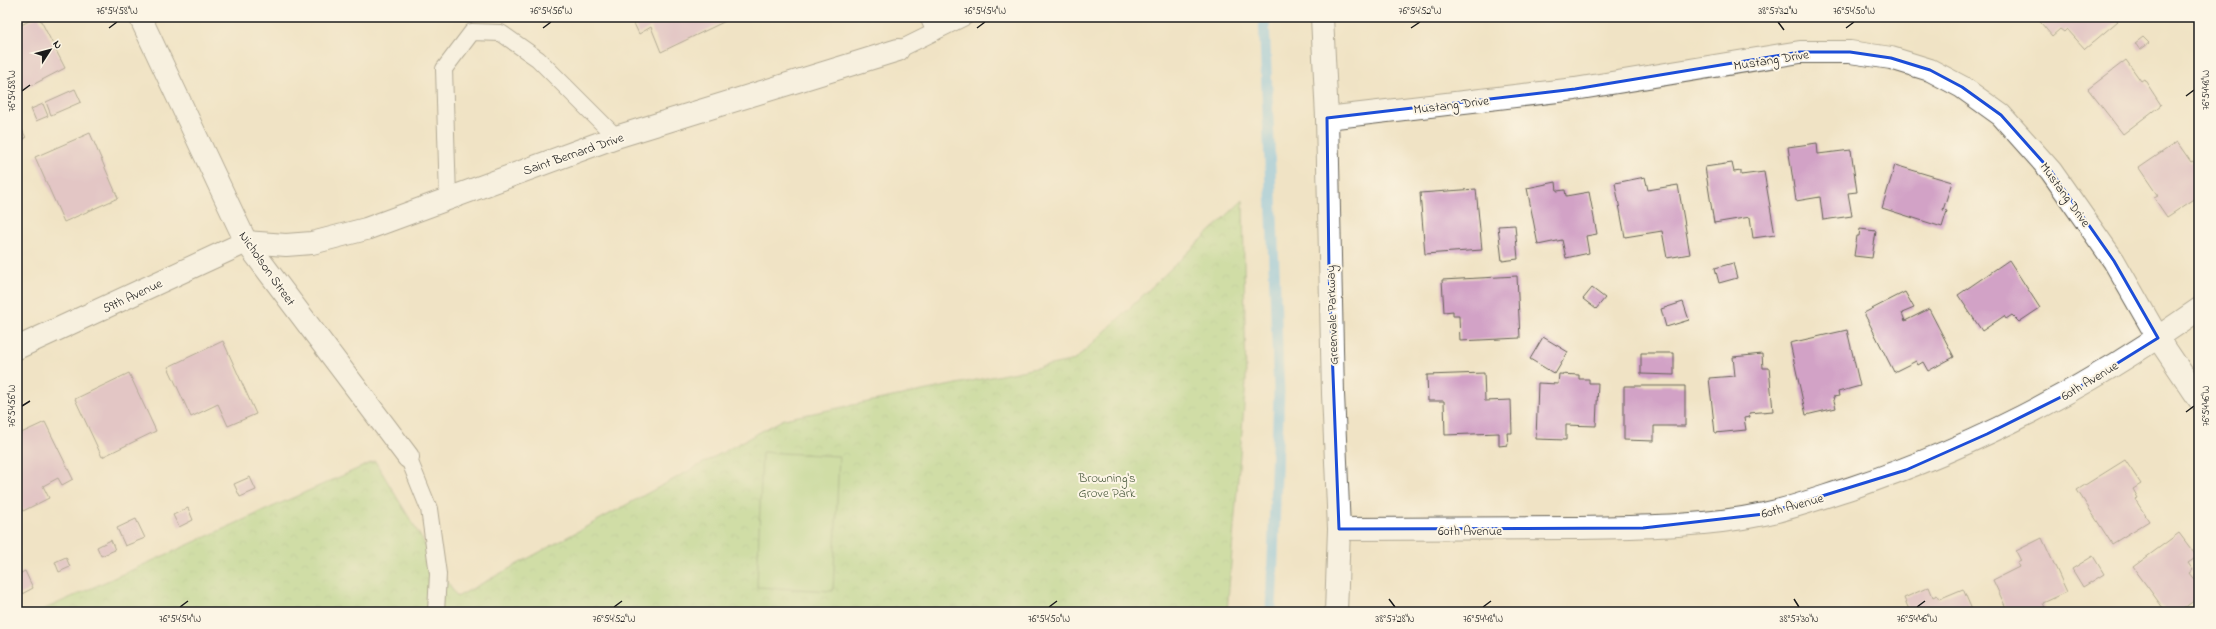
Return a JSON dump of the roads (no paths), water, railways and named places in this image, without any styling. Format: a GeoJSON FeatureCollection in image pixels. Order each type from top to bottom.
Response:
{"type":"FeatureCollection","features":[{"type":"Feature","properties":{"kind":"street","name":"Nicholson Street"},"geometry":{"type":"LineString","coordinates":[[140,17],[246,242],[408,456]]}},
{"type":"Feature","properties":{"kind":"street","name":"Greenvale Parkway"},"geometry":{"type":"LineString","coordinates":[[1322,17],[1327,118],[1329,271],[1339,529],[1336,612]]}},
{"type":"Feature","properties":{"kind":"street","name":"Saint Bernard Drive"},"geometry":{"type":"LineString","coordinates":[[246,242],[286,245],[312,243],[366,229],[616,137],[898,50]]}},
{"type":"Feature","properties":{"kind":"street","name":"Mustang Drive"},"geometry":{"type":"LineString","coordinates":[[1327,118],[1575,89],[1800,52],[1850,52],[1891,58],[1930,70],[1962,88],[2001,114],[2051,171],[2114,261],[2158,338],[2199,398]]}},
{"type":"Feature","properties":{"kind":"street","name":"59th Avenue"},"geometry":{"type":"LineString","coordinates":[[17,348],[246,242]]}},
{"type":"Feature","properties":{"kind":"street","name":"60th Avenue"},"geometry":{"type":"LineString","coordinates":[[1339,529],[1502,530],[1643,528],[1764,514],[1906,470],[1987,434],[2071,392],[2158,338],[2199,309]]}},
{"type":"Feature","properties":{"kind":"lane"},"geometry":{"type":"LineString","coordinates":[[928,17],[935,32]]}},
{"type":"Feature","properties":{"kind":"lane"},"geometry":{"type":"LineString","coordinates":[[898,50],[965,17]]}},
{"type":"Feature","properties":{"kind":"lane"},"geometry":{"type":"LineString","coordinates":[[448,198],[444,69],[472,32],[501,33],[538,59],[616,137]]}},
{"type":"Feature","properties":{"kind":"lane"},"geometry":{"type":"LineString","coordinates":[[408,456],[429,509],[438,574],[436,612]]}},
{"type":"Feature","properties":{"kind":"waterway"},"geometry":{"type":"LineString","coordinates":[[1264,17],[1279,392],[1271,612]]}},
{"type":"Feature","properties":{"kind":"park label","name":"Browning's Grove Park"},"geometry":{"type":"Point","coordinates":[1107,484]}}]}
